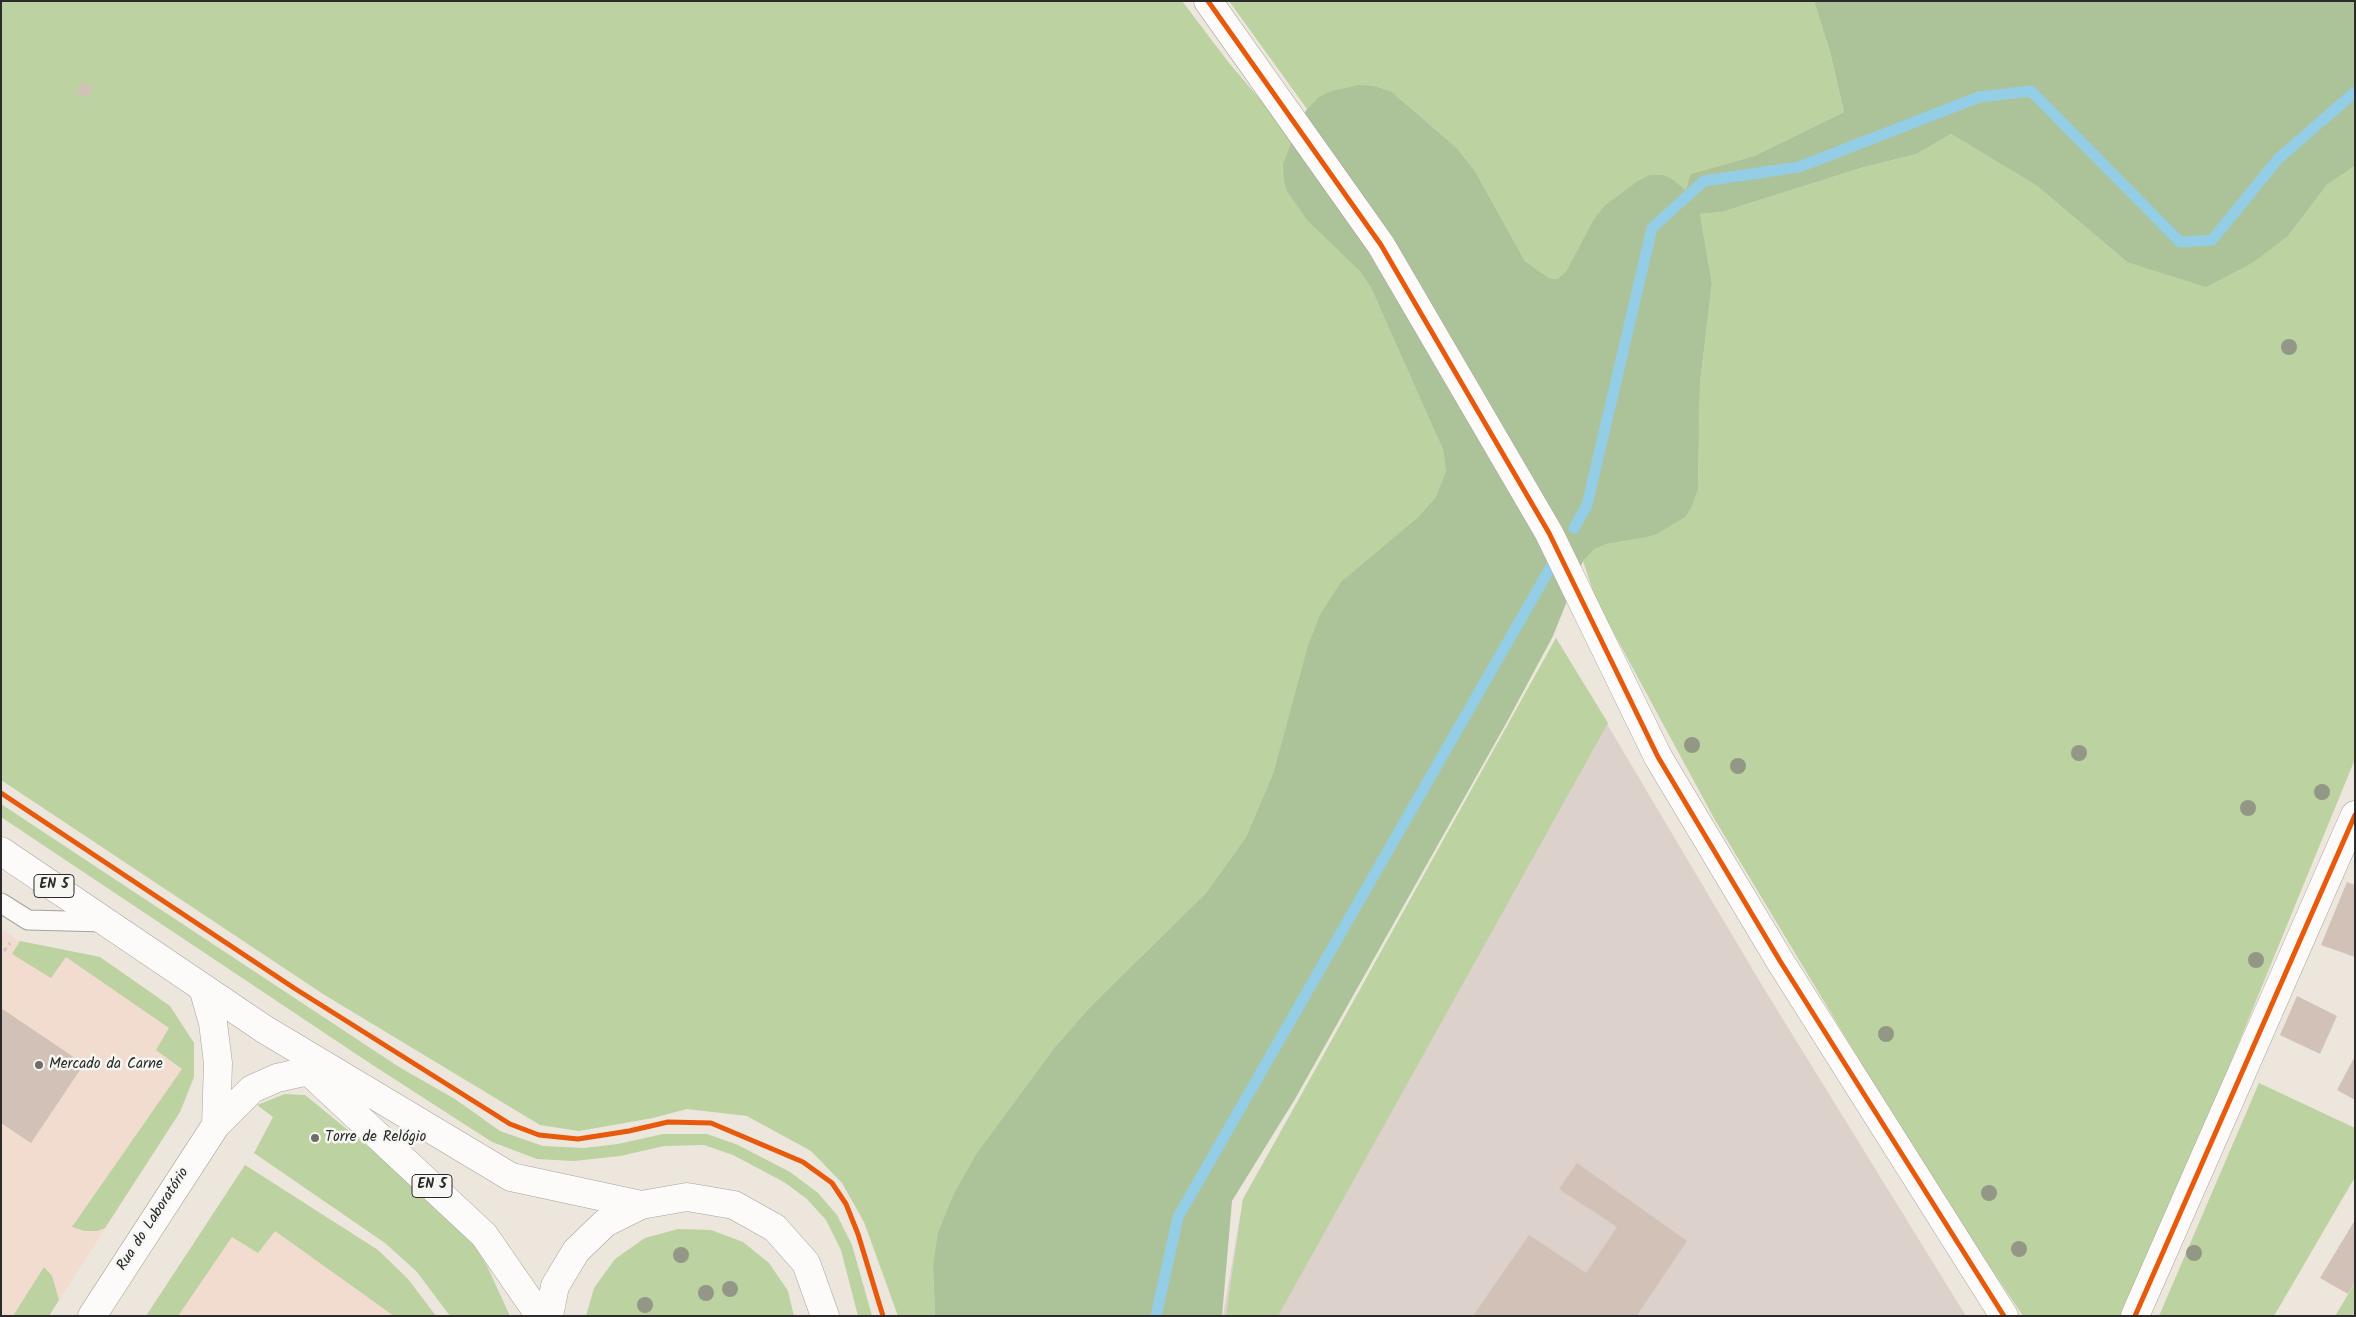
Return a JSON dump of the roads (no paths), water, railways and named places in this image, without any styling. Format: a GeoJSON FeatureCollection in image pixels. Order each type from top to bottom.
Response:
{"type":"FeatureCollection","features":[{"type":"Feature","properties":{"kind":"street"},"geometry":{"type":"LineString","coordinates":[[1208,1],[1381,244],[1549,533],[1658,757],[1785,970],[2004,1316]]}},
{"type":"Feature","properties":{"kind":"street"},"geometry":{"type":"LineString","coordinates":[[2135,1316],[2355,815]]}},
{"type":"Feature","properties":{"kind":"street","name":"EN 5"},"geometry":{"type":"LineString","coordinates":[[1,851],[264,1029],[511,1177],[641,1204]]}},
{"type":"Feature","properties":{"kind":"street"},"geometry":{"type":"LineString","coordinates":[[203,988],[213,1023],[218,1063],[216,1125]]}},
{"type":"Feature","properties":{"kind":"street","name":"EN 5"},"geometry":{"type":"LineString","coordinates":[[264,1029],[484,1235],[540,1316]]}},
{"type":"Feature","properties":{"kind":"street","name":"Rua do Laboratório"},"geometry":{"type":"LineString","coordinates":[[92,1316],[216,1125],[252,1089],[277,1078],[308,1071]]}},
{"type":"Feature","properties":{"kind":"street"},"geometry":{"type":"LineString","coordinates":[[549,1316],[555,1286],[576,1251],[605,1223],[641,1204],[687,1196],[734,1205],[775,1228],[806,1263],[825,1316]]}},
{"type":"Feature","properties":{"kind":"lane"},"geometry":{"type":"LineString","coordinates":[[1,903],[28,920],[106,922]]}},
{"type":"Feature","properties":{"kind":"waterway"},"geometry":{"type":"LineString","coordinates":[[1574,528],[1587,505],[1652,228],[1704,181],[1799,167],[1979,97],[2031,91],[2180,242],[2212,240],[2278,159],[2355,92]]}},
{"type":"Feature","properties":{"kind":"waterway"},"geometry":{"type":"LineString","coordinates":[[1156,1316],[1178,1217],[1553,563]]}},
{"type":"Feature","properties":{"kind":"place","name":"Mercado da Carne"},"geometry":{"type":"Point","coordinates":[39,1065]}},
{"type":"Feature","properties":{"kind":"place","name":"Torre de Relógio"},"geometry":{"type":"Point","coordinates":[315,1138]}}]}
